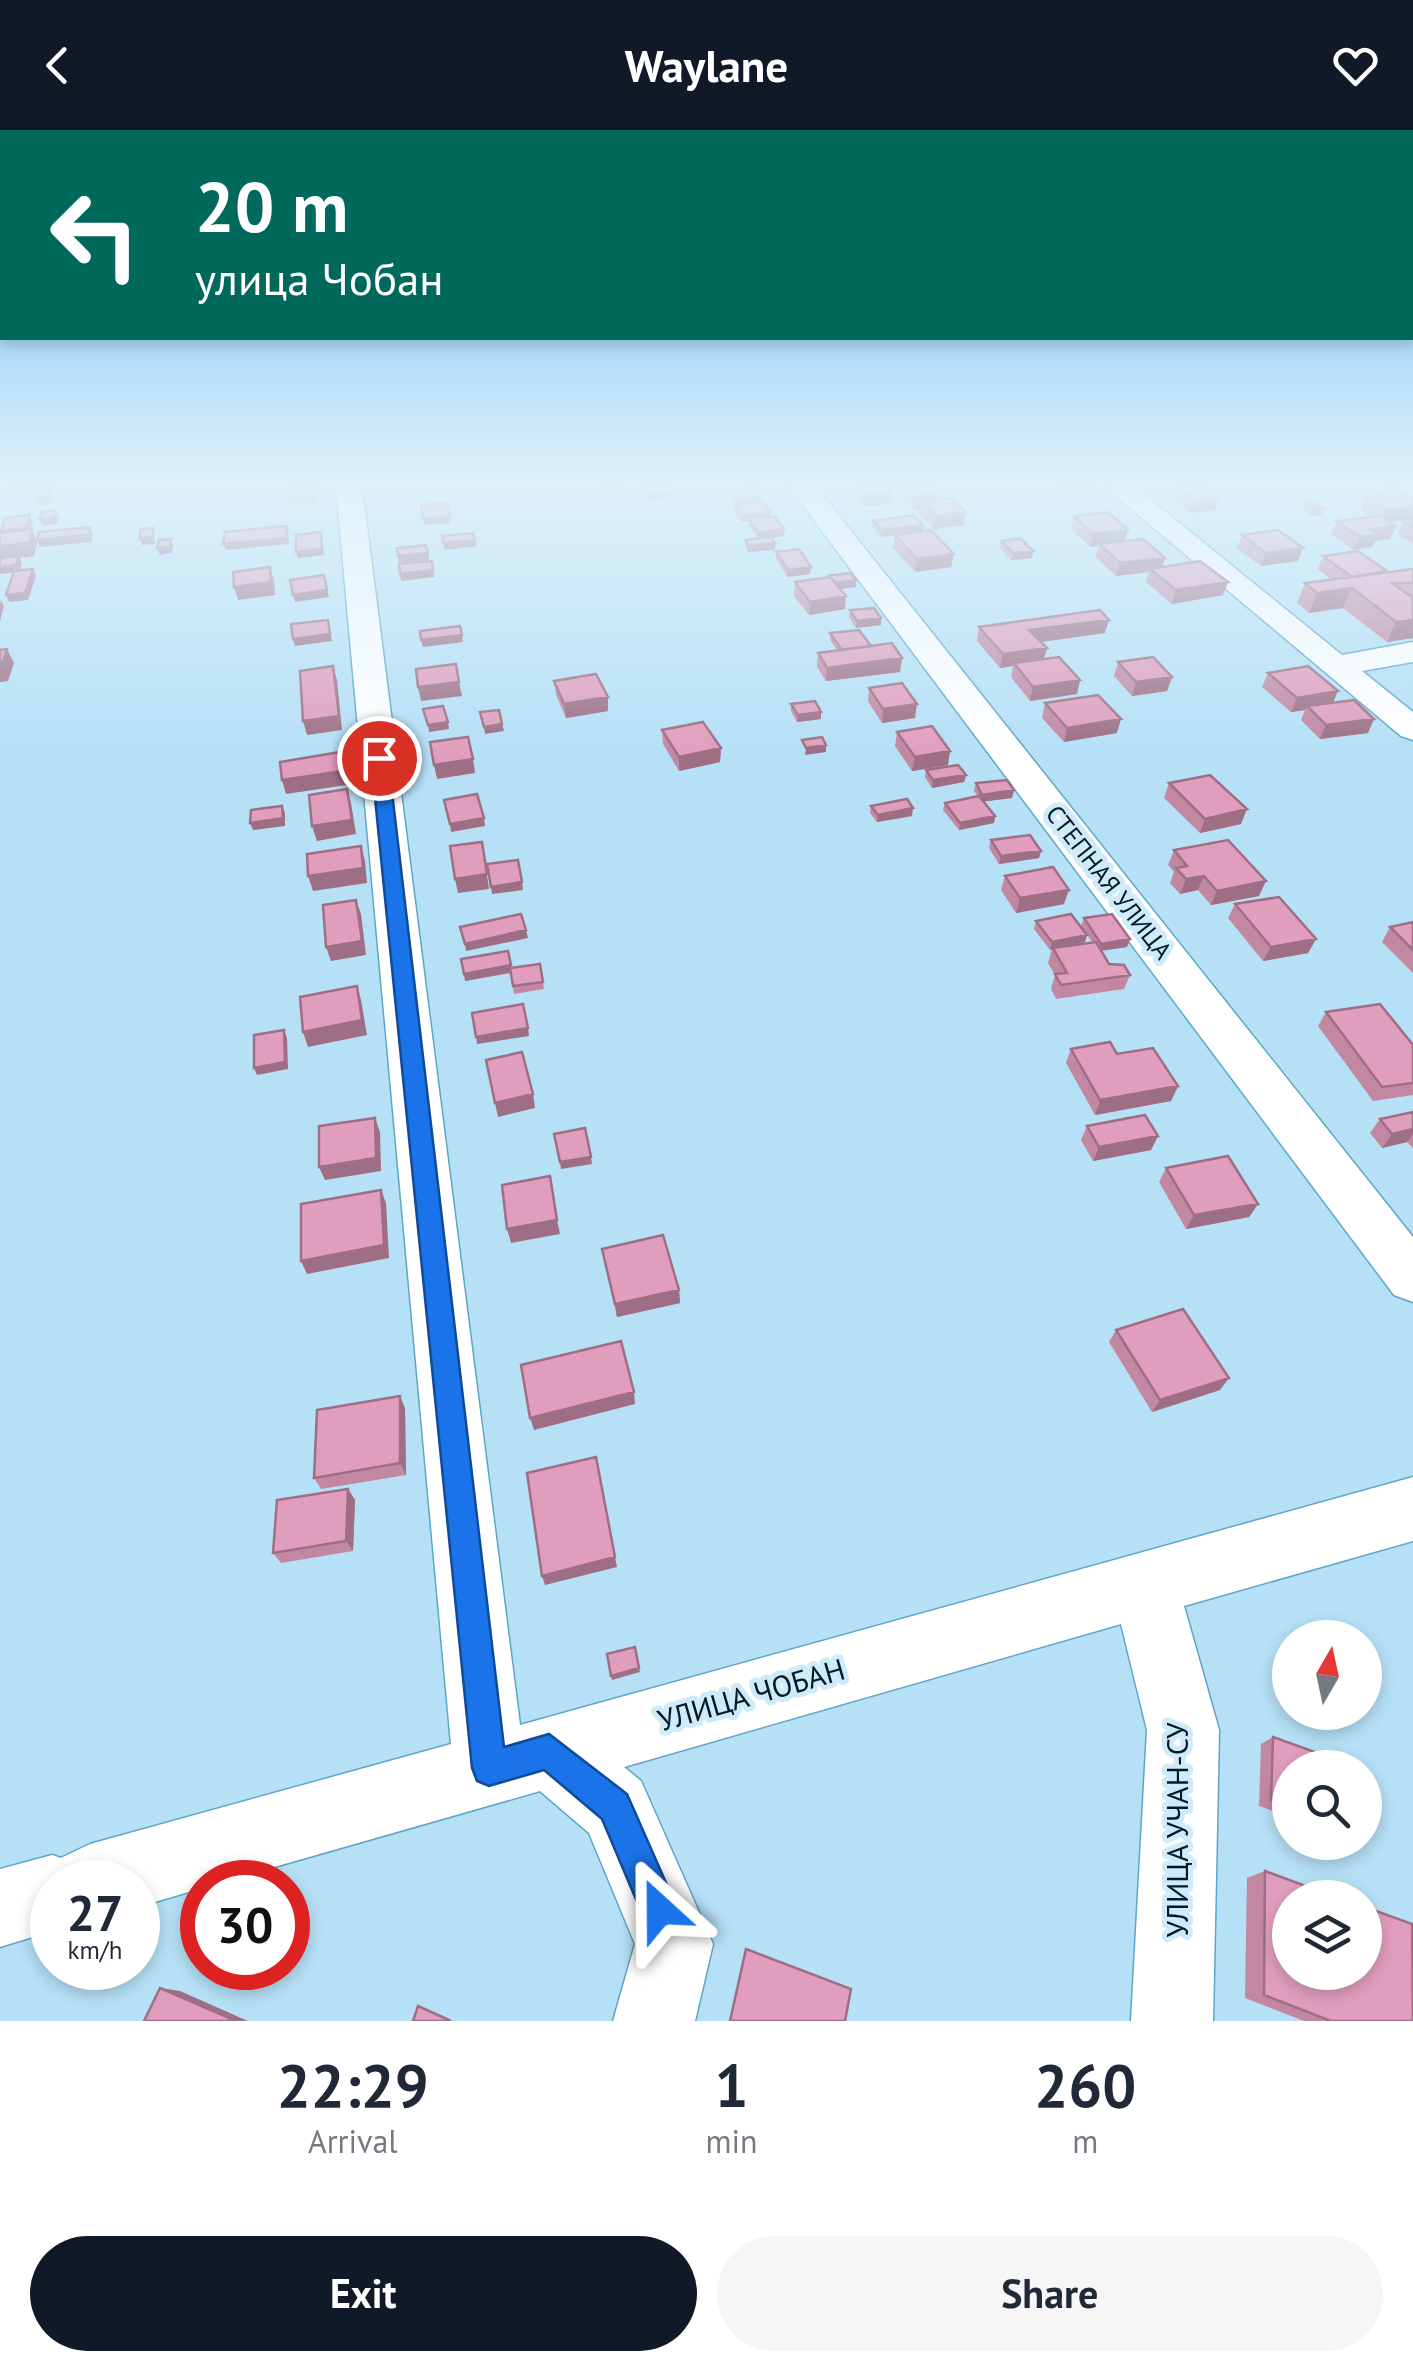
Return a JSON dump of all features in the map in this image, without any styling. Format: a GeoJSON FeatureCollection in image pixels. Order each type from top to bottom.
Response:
{"type":"FeatureCollection","features":[{"type":"Feature","properties":{"kind":"street"},"geometry":{"type":"LineString","coordinates":[[361,575],[519,1760],[615,1806],[674,1944],[654,2021]]}},
{"type":"Feature","properties":{"kind":"street","name":"СТЕПНАЯ УЛИЦА"},"geometry":{"type":"LineString","coordinates":[[869,575],[1413,1278]]}},
{"type":"Feature","properties":{"kind":"street"},"geometry":{"type":"LineString","coordinates":[[1224,575],[1413,729]]}},
{"type":"Feature","properties":{"kind":"street"},"geometry":{"type":"LineString","coordinates":[[1334,666],[1413,652]]}},
{"type":"Feature","properties":{"kind":"street","name":"УЛИЦА ЧОБАН"},"geometry":{"type":"LineString","coordinates":[[160,1862],[1413,1509]]}},
{"type":"Feature","properties":{"kind":"street","name":"УЛИЦА УЧАН-СУ"},"geometry":{"type":"LineString","coordinates":[[1144,1583],[1183,1730],[1172,2021]]}},
{"type":"Feature","properties":{"kind":"street"},"geometry":{"type":"LineString","coordinates":[[0,1908],[30,1899]]}},
{"type":"Feature","properties":{"kind":"building"},"geometry":{"type":"Polygon","coordinates":[[[13,575],[31,575],[25,593],[6,595],[13,575]]]}},
{"type":"Feature","properties":{"kind":"building"},"geometry":{"type":"Polygon","coordinates":[[[233,575],[271,575],[271,582],[234,587],[233,575]]]}},
{"type":"Feature","properties":{"kind":"building"},"geometry":{"type":"Polygon","coordinates":[[[324,575],[327,590],[293,595],[290,580],[324,575]]]}},
{"type":"Feature","properties":{"kind":"building"},"geometry":{"type":"Polygon","coordinates":[[[852,575],[856,580],[836,583],[827,576],[852,575]]]}},
{"type":"Feature","properties":{"kind":"building"},"geometry":{"type":"Polygon","coordinates":[[[1158,575],[1219,575],[1228,582],[1176,590],[1158,575]]]}},
{"type":"Feature","properties":{"kind":"building"},"geometry":{"type":"Polygon","coordinates":[[[1365,575],[1413,575],[1413,583],[1392,583],[1413,598],[1413,620],[1396,622],[1352,588],[1317,593],[1305,583],[1365,575]]]}},
{"type":"Feature","properties":{"kind":"building"},"geometry":{"type":"Polygon","coordinates":[[[830,577],[846,596],[810,602],[795,582],[830,577]]]}},
{"type":"Feature","properties":{"kind":"building"},"geometry":{"type":"Polygon","coordinates":[[[874,608],[881,618],[857,621],[850,610],[874,608]]]}},
{"type":"Feature","properties":{"kind":"building"},"geometry":{"type":"Polygon","coordinates":[[[1100,610],[1109,620],[1029,630],[1047,648],[1003,654],[979,627],[1100,610]]]}},
{"type":"Feature","properties":{"kind":"building"},"geometry":{"type":"Polygon","coordinates":[[[328,620],[330,634],[293,639],[291,624],[328,620]]]}},
{"type":"Feature","properties":{"kind":"building"},"geometry":{"type":"Polygon","coordinates":[[[460,626],[462,635],[421,640],[420,631],[460,626]]]}},
{"type":"Feature","properties":{"kind":"building"},"geometry":{"type":"Polygon","coordinates":[[[859,630],[871,646],[842,650],[830,633],[859,630]]]}},
{"type":"Feature","properties":{"kind":"building"},"geometry":{"type":"Polygon","coordinates":[[[892,643],[902,658],[827,668],[818,653],[892,643]]]}},
{"type":"Feature","properties":{"kind":"building"},"geometry":{"type":"Polygon","coordinates":[[[7,649],[1,668],[0,668],[0,650],[7,649]]]}},
{"type":"Feature","properties":{"kind":"building"},"geometry":{"type":"Polygon","coordinates":[[[1059,657],[1080,680],[1033,687],[1014,663],[1059,657]]]}},
{"type":"Feature","properties":{"kind":"building"},"geometry":{"type":"Polygon","coordinates":[[[1153,657],[1172,677],[1136,682],[1118,662],[1153,657]]]}},
{"type":"Feature","properties":{"kind":"building"},"geometry":{"type":"Polygon","coordinates":[[[456,664],[459,682],[418,687],[416,669],[456,664]]]}},
{"type":"Feature","properties":{"kind":"building"},"geometry":{"type":"Polygon","coordinates":[[[333,666],[339,716],[303,721],[300,671],[333,666]]]}},
{"type":"Feature","properties":{"kind":"building"},"geometry":{"type":"Polygon","coordinates":[[[1308,666],[1338,691],[1297,698],[1268,673],[1308,666]]]}},
{"type":"Feature","properties":{"kind":"building"},"geometry":{"type":"Polygon","coordinates":[[[596,674],[608,697],[564,704],[554,681],[596,674]]]}},
{"type":"Feature","properties":{"kind":"building"},"geometry":{"type":"Polygon","coordinates":[[[902,683],[917,704],[883,709],[869,688],[902,683]]]}},
{"type":"Feature","properties":{"kind":"building"},"geometry":{"type":"Polygon","coordinates":[[[1098,695],[1121,719],[1067,728],[1045,703],[1098,695]]]}},
{"type":"Feature","properties":{"kind":"building"},"geometry":{"type":"Polygon","coordinates":[[[1354,700],[1374,719],[1326,725],[1307,706],[1354,700]]]}},
{"type":"Feature","properties":{"kind":"building"},"geometry":{"type":"Polygon","coordinates":[[[815,701],[821,712],[798,715],[791,704],[815,701]]]}},
{"type":"Feature","properties":{"kind":"building"},"geometry":{"type":"Polygon","coordinates":[[[443,706],[448,722],[428,725],[423,709],[443,706]]]}},
{"type":"Feature","properties":{"kind":"building"},"geometry":{"type":"Polygon","coordinates":[[[499,710],[502,724],[484,727],[480,712],[499,710]]]}},
{"type":"Feature","properties":{"kind":"building"},"geometry":{"type":"Polygon","coordinates":[[[703,722],[721,748],[679,757],[662,730],[703,722]]]}},
{"type":"Feature","properties":{"kind":"building"},"geometry":{"type":"Polygon","coordinates":[[[932,726],[950,751],[915,757],[897,732],[932,726]]]}},
{"type":"Feature","properties":{"kind":"building"},"geometry":{"type":"Polygon","coordinates":[[[468,737],[473,759],[434,765],[430,742],[468,737]]]}},
{"type":"Feature","properties":{"kind":"building"},"geometry":{"type":"Polygon","coordinates":[[[822,737],[826,745],[806,748],[802,740],[822,737]]]}},
{"type":"Feature","properties":{"kind":"building"},"geometry":{"type":"Polygon","coordinates":[[[340,752],[343,771],[282,780],[280,762],[340,752]]]}},
{"type":"Feature","properties":{"kind":"building"},"geometry":{"type":"Polygon","coordinates":[[[958,765],[966,775],[933,780],[926,770],[958,765]]]}},
{"type":"Feature","properties":{"kind":"building"},"geometry":{"type":"Polygon","coordinates":[[[1210,775],[1247,809],[1205,819],[1169,783],[1210,775]]]}},
{"type":"Feature","properties":{"kind":"building"},"geometry":{"type":"Polygon","coordinates":[[[1007,780],[1014,790],[982,795],[976,783],[1007,780]]]}},
{"type":"Feature","properties":{"kind":"building"},"geometry":{"type":"Polygon","coordinates":[[[347,789],[352,820],[312,826],[309,795],[347,789]]]}},
{"type":"Feature","properties":{"kind":"building"},"geometry":{"type":"Polygon","coordinates":[[[477,794],[484,818],[450,824],[444,800],[477,794]]]}},
{"type":"Feature","properties":{"kind":"building"},"geometry":{"type":"Polygon","coordinates":[[[979,796],[995,816],[960,823],[945,803],[979,796]]]}},
{"type":"Feature","properties":{"kind":"building"},"geometry":{"type":"Polygon","coordinates":[[[907,799],[913,808],[878,815],[871,806],[907,799]]]}},
{"type":"Feature","properties":{"kind":"building"},"geometry":{"type":"Polygon","coordinates":[[[282,806],[283,818],[250,823],[251,810],[282,806]]]}},
{"type":"Feature","properties":{"kind":"building"},"geometry":{"type":"Polygon","coordinates":[[[1030,835],[1041,851],[1001,856],[991,840],[1030,835]]]}},
{"type":"Feature","properties":{"kind":"building"},"geometry":{"type":"Polygon","coordinates":[[[1228,840],[1266,881],[1217,891],[1204,876],[1186,879],[1176,868],[1187,866],[1174,850],[1228,840]]]}},
{"type":"Feature","properties":{"kind":"building"},"geometry":{"type":"Polygon","coordinates":[[[482,842],[487,874],[455,879],[450,846],[482,842]]]}},
{"type":"Feature","properties":{"kind":"building"},"geometry":{"type":"Polygon","coordinates":[[[361,846],[363,868],[308,876],[307,854],[361,846]]]}},
{"type":"Feature","properties":{"kind":"building"},"geometry":{"type":"Polygon","coordinates":[[[518,860],[522,882],[491,887],[487,864],[518,860]]]}},
{"type":"Feature","properties":{"kind":"building"},"geometry":{"type":"Polygon","coordinates":[[[1053,867],[1069,890],[1020,898],[1005,876],[1053,867]]]}},
{"type":"Feature","properties":{"kind":"building"},"geometry":{"type":"Polygon","coordinates":[[[1279,897],[1316,939],[1271,947],[1235,904],[1279,897]]]}},
{"type":"Feature","properties":{"kind":"building"},"geometry":{"type":"Polygon","coordinates":[[[356,900],[362,941],[326,947],[323,905],[356,900]]]}},
{"type":"Feature","properties":{"kind":"building"},"geometry":{"type":"Polygon","coordinates":[[[521,914],[526,930],[465,944],[460,927],[521,914]]]}},
{"type":"Feature","properties":{"kind":"building"},"geometry":{"type":"Polygon","coordinates":[[[1071,914],[1087,935],[1052,942],[1036,921],[1071,914]]]}},
{"type":"Feature","properties":{"kind":"building"},"geometry":{"type":"Polygon","coordinates":[[[1112,914],[1130,939],[1101,944],[1084,918],[1112,914]]]}},
{"type":"Feature","properties":{"kind":"building"},"geometry":{"type":"Polygon","coordinates":[[[1413,922],[1413,950],[1390,927],[1413,922]]]}},
{"type":"Feature","properties":{"kind":"building"},"geometry":{"type":"Polygon","coordinates":[[[1096,942],[1109,964],[1124,965],[1130,975],[1061,985],[1055,974],[1067,973],[1053,948],[1096,942]]]}},
{"type":"Feature","properties":{"kind":"building"},"geometry":{"type":"Polygon","coordinates":[[[508,951],[511,965],[464,974],[461,959],[508,951]]]}},
{"type":"Feature","properties":{"kind":"building"},"geometry":{"type":"Polygon","coordinates":[[[540,964],[543,982],[513,986],[510,968],[540,964]]]}},
{"type":"Feature","properties":{"kind":"building"},"geometry":{"type":"Polygon","coordinates":[[[357,986],[362,1020],[303,1032],[300,997],[357,986]]]}},
{"type":"Feature","properties":{"kind":"building"},"geometry":{"type":"Polygon","coordinates":[[[523,1004],[528,1028],[476,1037],[472,1013],[523,1004]]]}},
{"type":"Feature","properties":{"kind":"building"},"geometry":{"type":"Polygon","coordinates":[[[1380,1004],[1413,1045],[1413,1083],[1382,1087],[1326,1012],[1380,1004]]]}},
{"type":"Feature","properties":{"kind":"building"},"geometry":{"type":"Polygon","coordinates":[[[284,1030],[285,1062],[254,1068],[254,1035],[284,1030]]]}},
{"type":"Feature","properties":{"kind":"building"},"geometry":{"type":"Polygon","coordinates":[[[1110,1042],[1117,1054],[1153,1048],[1178,1086],[1100,1100],[1071,1049],[1110,1042]]]}},
{"type":"Feature","properties":{"kind":"building"},"geometry":{"type":"Polygon","coordinates":[[[522,1052],[533,1094],[495,1103],[486,1060],[522,1052]]]}},
{"type":"Feature","properties":{"kind":"building"},"geometry":{"type":"Polygon","coordinates":[[[1413,1112],[1413,1129],[1392,1134],[1380,1119],[1413,1112]]]}},
{"type":"Feature","properties":{"kind":"building"},"geometry":{"type":"Polygon","coordinates":[[[1145,1115],[1158,1136],[1099,1147],[1087,1126],[1145,1115]]]}},
{"type":"Feature","properties":{"kind":"building"},"geometry":{"type":"Polygon","coordinates":[[[375,1118],[376,1158],[319,1167],[319,1126],[375,1118]]]}},
{"type":"Feature","properties":{"kind":"building"},"geometry":{"type":"Polygon","coordinates":[[[585,1128],[591,1157],[560,1162],[554,1134],[585,1128]]]}},
{"type":"Feature","properties":{"kind":"building"},"geometry":{"type":"Polygon","coordinates":[[[1228,1156],[1258,1204],[1194,1215],[1166,1168],[1228,1156]]]}},
{"type":"Feature","properties":{"kind":"building"},"geometry":{"type":"Polygon","coordinates":[[[550,1176],[557,1220],[507,1229],[502,1185],[550,1176]]]}},
{"type":"Feature","properties":{"kind":"building"},"geometry":{"type":"Polygon","coordinates":[[[381,1190],[384,1245],[301,1261],[301,1204],[381,1190]]]}},
{"type":"Feature","properties":{"kind":"building"},"geometry":{"type":"Polygon","coordinates":[[[663,1235],[679,1290],[615,1304],[602,1249],[663,1235]]]}},
{"type":"Feature","properties":{"kind":"building"},"geometry":{"type":"Polygon","coordinates":[[[1183,1309],[1229,1378],[1160,1400],[1116,1330],[1183,1309]]]}},
{"type":"Feature","properties":{"kind":"building"},"geometry":{"type":"Polygon","coordinates":[[[621,1341],[634,1392],[530,1418],[521,1365],[621,1341]]]}},
{"type":"Feature","properties":{"kind":"building"},"geometry":{"type":"Polygon","coordinates":[[[400,1396],[400,1463],[314,1478],[317,1410],[400,1396]]]}},
{"type":"Feature","properties":{"kind":"building"},"geometry":{"type":"Polygon","coordinates":[[[596,1457],[615,1557],[542,1576],[527,1473],[596,1457]]]}},
{"type":"Feature","properties":{"kind":"building"},"geometry":{"type":"Polygon","coordinates":[[[348,1489],[346,1541],[273,1553],[277,1500],[348,1489]]]}},
{"type":"Feature","properties":{"kind":"building"},"geometry":{"type":"Polygon","coordinates":[[[635,1647],[639,1668],[611,1676],[607,1654],[635,1647]]]}},
{"type":"Feature","properties":{"kind":"building"},"geometry":{"type":"Polygon","coordinates":[[[1273,1737],[1309,1750],[1273,1750],[1273,1737]]]}},
{"type":"Feature","properties":{"kind":"building"},"geometry":{"type":"Polygon","coordinates":[[[1265,1871],[1289,1880],[1272,1880],[1272,1990],[1382,1990],[1382,1913],[1412,1924],[1413,2021],[1331,2021],[1264,1995],[1265,1871]]]}},
{"type":"Feature","properties":{"kind":"building"},"geometry":{"type":"Polygon","coordinates":[[[746,1949],[851,1989],[845,2021],[730,2021],[746,1949]]]}},
{"type":"Feature","properties":{"kind":"building"},"geometry":{"type":"Polygon","coordinates":[[[160,1988],[236,2021],[144,2021],[160,1988]]]}},
{"type":"Feature","properties":{"kind":"building"},"geometry":{"type":"Polygon","coordinates":[[[418,2006],[451,2021],[413,2021],[418,2006]]]}},
{"type":"Feature","properties":{"kind":"route"},"geometry":{"type":"LineString","coordinates":[[379,758],[489,1768],[549,1751],[615,1806],[660,1910]]}}]}
